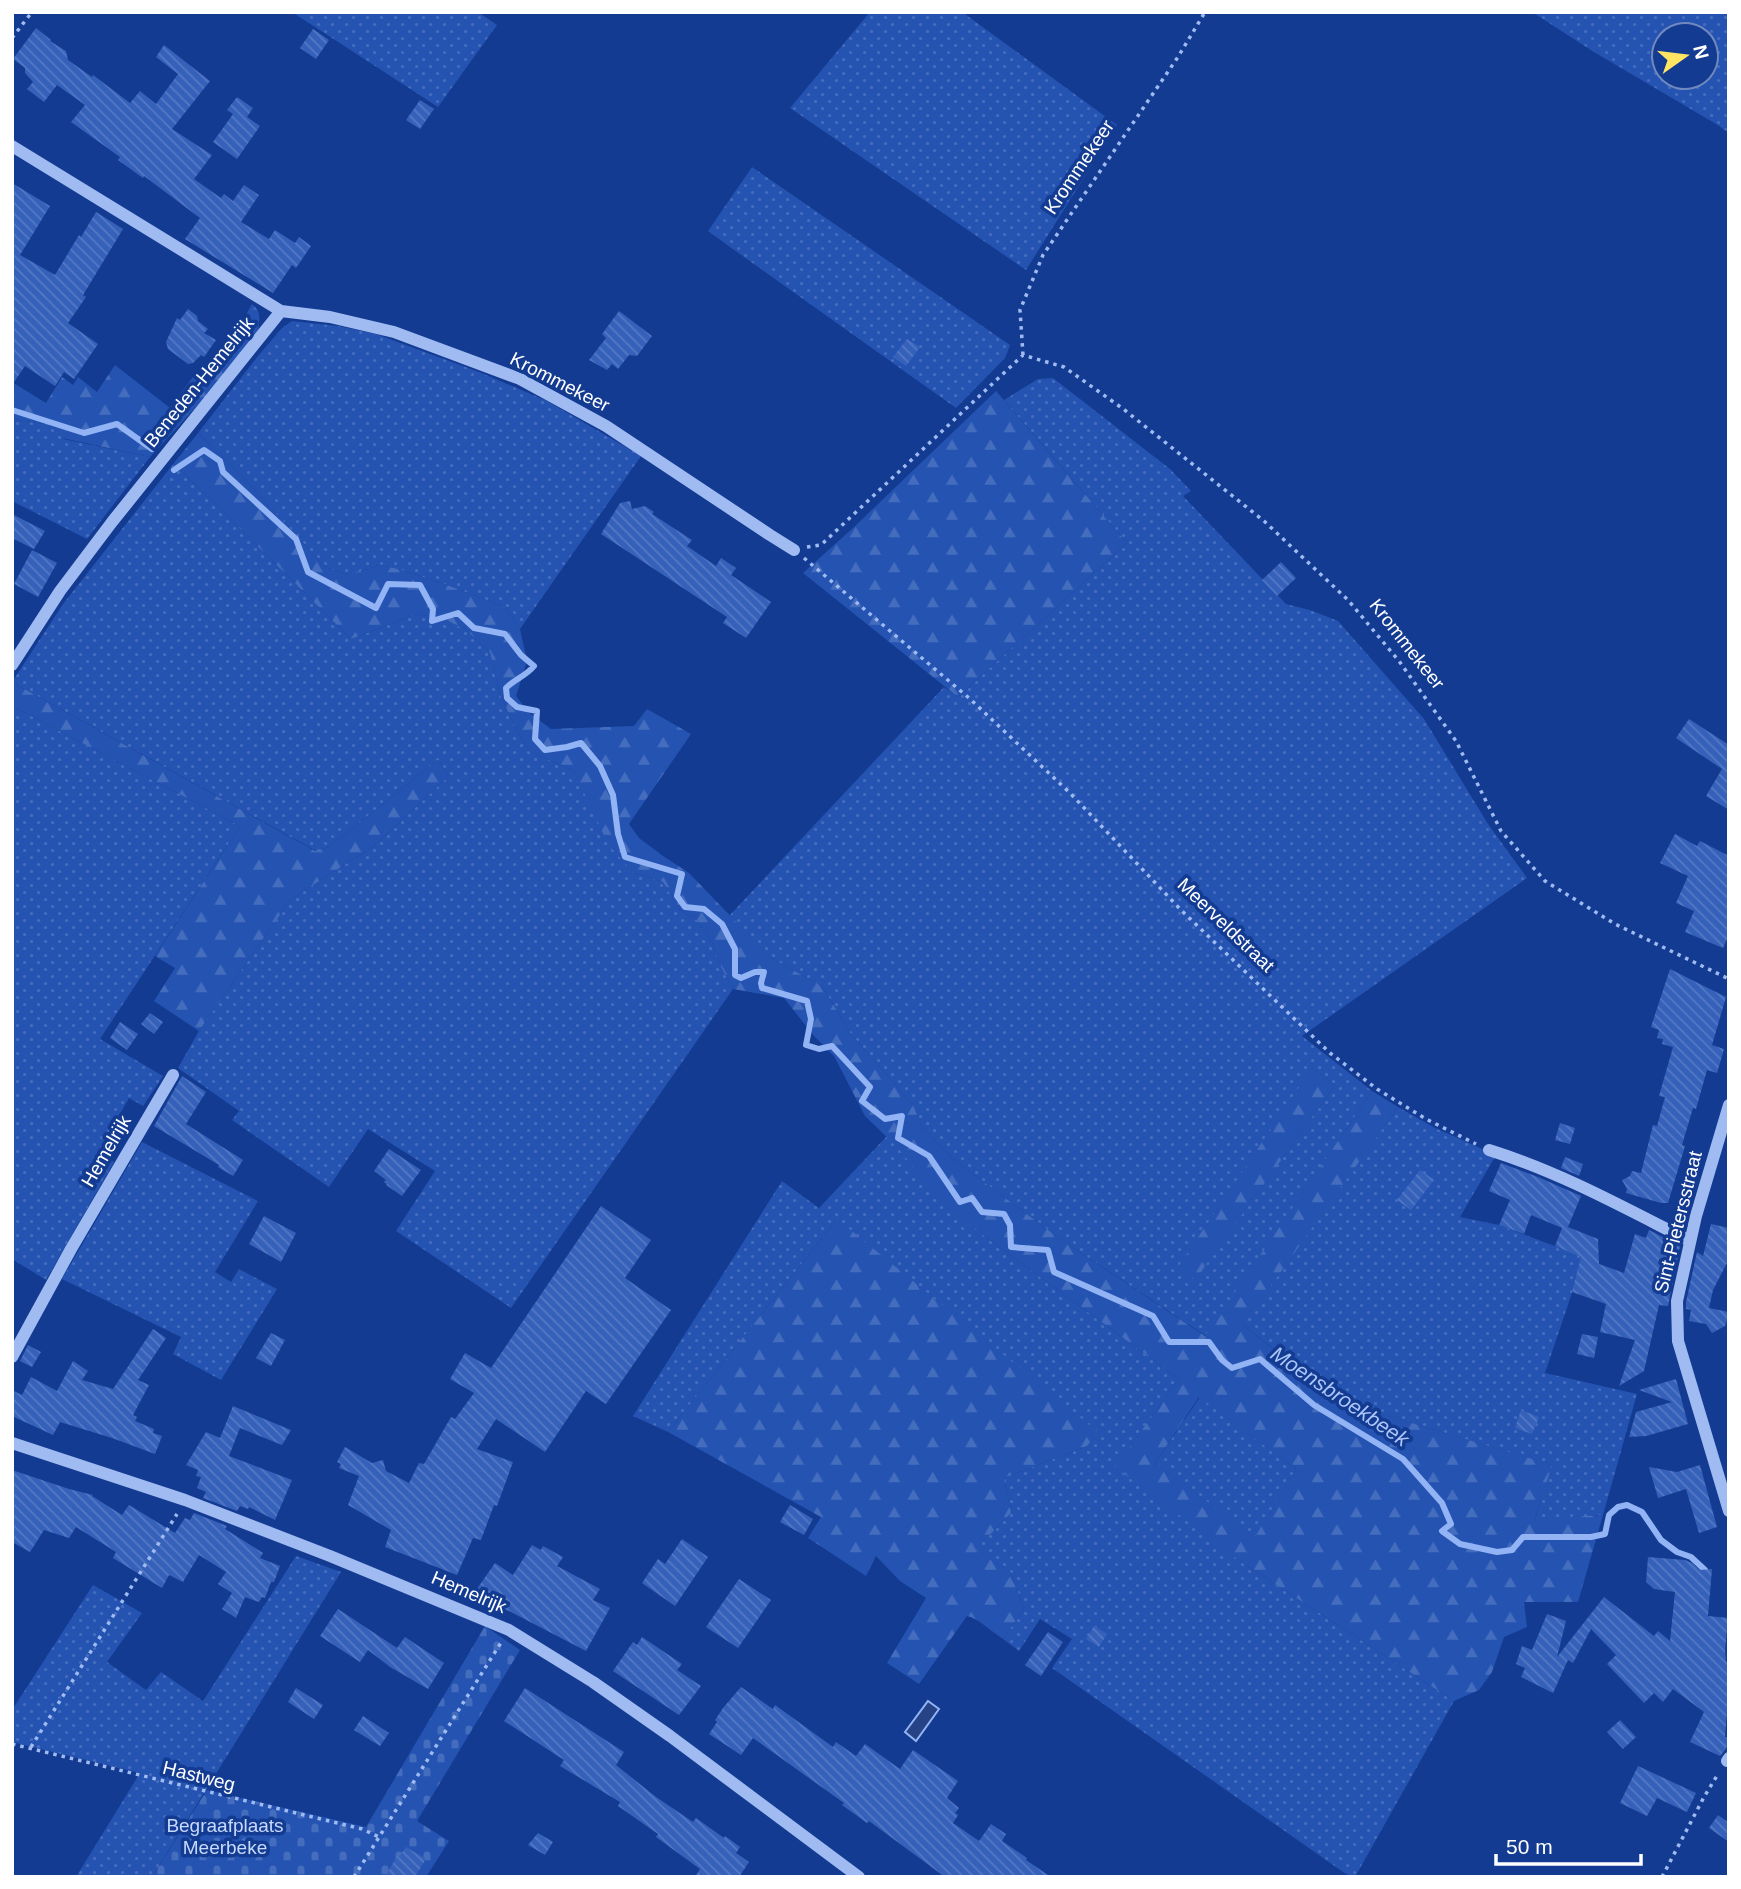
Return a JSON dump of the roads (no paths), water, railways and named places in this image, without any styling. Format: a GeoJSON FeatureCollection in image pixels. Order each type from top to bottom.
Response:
{"type":"FeatureCollection","features":[{"type":"Feature","properties":{"kind":"street","name":"Beneden-Hemelrijk"},"geometry":{"type":"LineString","coordinates":[[12,146],[281,311],[112,522],[60,591],[12,665]]}},
{"type":"Feature","properties":{"kind":"street","name":"Krommekeer"},"geometry":{"type":"LineString","coordinates":[[281,311],[330,317],[394,332],[520,379],[606,426],[794,550]]}},
{"type":"Feature","properties":{"kind":"street","name":"Hemelrijk"},"geometry":{"type":"LineString","coordinates":[[12,1357],[71,1249],[173,1075]]}},
{"type":"Feature","properties":{"kind":"street","name":"Sint-Pietersstraat"},"geometry":{"type":"LineString","coordinates":[[1729,1105],[1690,1241],[1677,1301],[1678,1341],[1729,1511]]}},
{"type":"Feature","properties":{"kind":"street"},"geometry":{"type":"LineString","coordinates":[[1489,1150],[1541,1168],[1690,1241]]}},
{"type":"Feature","properties":{"kind":"street","name":"Hemelrijk"},"geometry":{"type":"LineString","coordinates":[[12,1443],[186,1500],[509,1630],[593,1682],[670,1736],[859,1877]]}},
{"type":"Feature","properties":{"kind":"waterway","name":"Moensbroekbeek"},"geometry":{"type":"LineString","coordinates":[[12,410],[84,433],[117,424],[152,449]]}},
{"type":"Feature","properties":{"kind":"waterway","name":"Moensbroekbeek"},"geometry":{"type":"LineString","coordinates":[[174,470],[204,450],[220,461],[223,472],[296,539],[308,572],[376,608],[388,584],[420,585],[433,609],[432,621],[458,613],[474,628],[505,634],[521,655],[534,666],[506,688],[507,698],[517,707],[537,711],[535,739],[545,750],[581,743],[600,766],[613,795],[618,834],[625,857],[682,874],[677,896],[685,907],[704,909],[722,924],[735,949],[735,975],[741,978],[755,972],[764,972],[762,988],[807,1001],[811,1019],[806,1045],[819,1049],[832,1046],[870,1087],[862,1101],[885,1119],[902,1116],[898,1138],[929,1156],[960,1202],[972,1198],[982,1212],[1004,1214],[1010,1225],[1011,1247],[1048,1250],[1054,1272],[1153,1316],[1169,1342],[1209,1342],[1222,1360],[1232,1368],[1260,1359],[1314,1405],[1403,1459],[1442,1503],[1451,1524],[1442,1531],[1460,1544],[1497,1552],[1512,1550],[1523,1537],[1591,1537],[1605,1534],[1609,1515],[1618,1507],[1627,1505],[1642,1512],[1661,1540],[1677,1552],[1691,1557],[1705,1570]]}},
{"type":"Feature","properties":{"kind":"park label","name":"Begraafplaats Meerbeke"},"geometry":{"type":"Point","coordinates":[225,1836]}}]}
